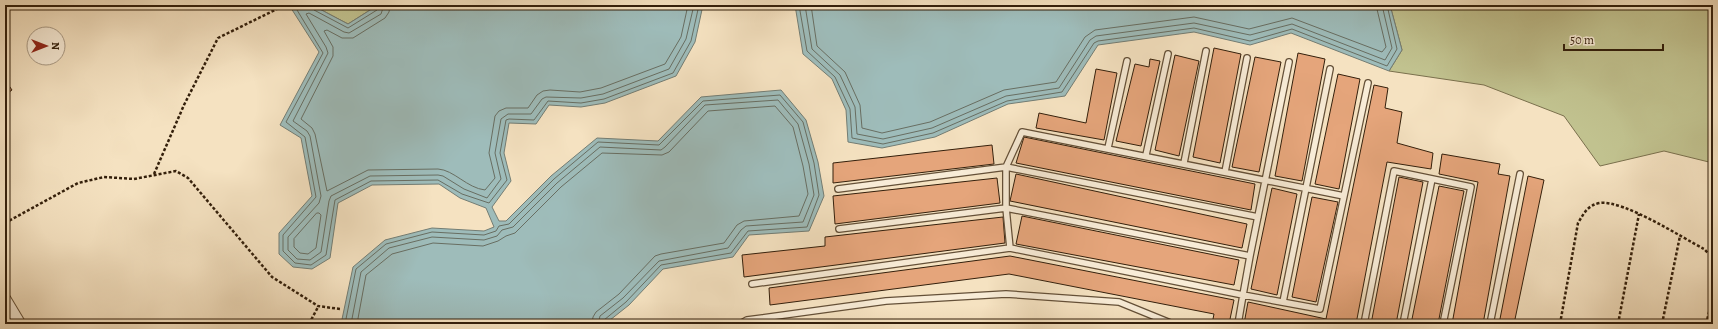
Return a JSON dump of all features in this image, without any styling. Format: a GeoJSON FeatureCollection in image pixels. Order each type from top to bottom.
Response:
{"type":"FeatureCollection","features":[{"type":"Feature","properties":{"kind":"street"},"geometry":{"type":"LineString","coordinates":[[5,299],[20,324]]}},
{"type":"Feature","properties":{"kind":"lane"},"geometry":{"type":"LineString","coordinates":[[1184,163],[1206,51]]}},
{"type":"Feature","properties":{"kind":"lane"},"geometry":{"type":"LineString","coordinates":[[1146,156],[1168,54]]}},
{"type":"Feature","properties":{"kind":"lane"},"geometry":{"type":"LineString","coordinates":[[1225,172],[1247,58]]}},
{"type":"Feature","properties":{"kind":"lane"},"geometry":{"type":"LineString","coordinates":[[1108,148],[1127,62]]}},
{"type":"Feature","properties":{"kind":"lane"},"geometry":{"type":"LineString","coordinates":[[1238,324],[1250,256],[1289,62]]}},
{"type":"Feature","properties":{"kind":"lane"},"geometry":{"type":"LineString","coordinates":[[1283,302],[1330,69]]}},
{"type":"Feature","properties":{"kind":"lane"},"geometry":{"type":"LineString","coordinates":[[752,284],[1010,248],[1320,309],[1368,83]]}},
{"type":"Feature","properties":{"kind":"lane"},"geometry":{"type":"LineString","coordinates":[[1010,248],[1006,208],[1006,167],[1022,132],[1344,196]]}},
{"type":"Feature","properties":{"kind":"lane"},"geometry":{"type":"LineString","coordinates":[[838,189],[1006,167],[1258,217]]}},
{"type":"Feature","properties":{"kind":"lane"},"geometry":{"type":"LineString","coordinates":[[1364,324],[1394,171],[1471,187],[1443,324]]}},
{"type":"Feature","properties":{"kind":"lane"},"geometry":{"type":"LineString","coordinates":[[1490,324],[1520,174]]}},
{"type":"Feature","properties":{"kind":"lane"},"geometry":{"type":"LineString","coordinates":[[1403,324],[1432,179]]}},
{"type":"Feature","properties":{"kind":"lane"},"geometry":{"type":"LineString","coordinates":[[839,229],[1006,208],[1250,256]]}},
{"type":"Feature","properties":{"kind":"lane"},"geometry":{"type":"LineString","coordinates":[[740,324],[747,320],[886,301],[1006,294],[1119,302],[1173,324]]}},
{"type":"Feature","properties":{"kind":"path"},"geometry":{"type":"LineString","coordinates":[[154,174],[184,105],[218,38],[280,7]]}},
{"type":"Feature","properties":{"kind":"path"},"geometry":{"type":"LineString","coordinates":[[5,223],[78,183],[104,177],[134,179],[176,171],[188,178],[272,277],[318,306],[340,309]]}},
{"type":"Feature","properties":{"kind":"path"},"geometry":{"type":"LineString","coordinates":[[1560,324],[1578,223],[1586,208],[1600,203],[1617,204],[1639,214],[1704,249],[1713,258]]}},
{"type":"Feature","properties":{"kind":"path"},"geometry":{"type":"LineString","coordinates":[[1618,324],[1639,214]]}},
{"type":"Feature","properties":{"kind":"path"},"geometry":{"type":"LineString","coordinates":[[1662,324],[1680,236]]}},
{"type":"Feature","properties":{"kind":"path"},"geometry":{"type":"LineString","coordinates":[[1706,324],[1713,297]]}},
{"type":"Feature","properties":{"kind":"path"},"geometry":{"type":"LineString","coordinates":[[309,324],[318,306]]}},
{"type":"Feature","properties":{"kind":"green space"},"geometry":{"type":"Polygon","coordinates":[[[312,5],[378,5],[348,24],[312,5]]]}},
{"type":"Feature","properties":{"kind":"green space"},"geometry":{"type":"Polygon","coordinates":[[[1390,5],[1713,5],[1713,163],[1664,151],[1600,166],[1564,116],[1484,85],[1389,71],[1402,50],[1390,5]]]}},
{"type":"Feature","properties":{"kind":"water"},"geometry":{"type":"Polygon","coordinates":[[[289,5],[312,5],[348,24],[378,5],[703,5],[695,42],[676,76],[605,103],[581,107],[549,105],[536,124],[509,123],[504,153],[511,181],[492,207],[499,221],[506,221],[551,176],[597,138],[658,141],[701,97],[781,90],[806,120],[818,162],[824,196],[809,231],[749,235],[733,257],[663,269],[629,305],[605,324],[341,324],[353,267],[385,240],[432,228],[484,231],[494,227],[486,208],[460,198],[439,184],[372,185],[338,203],[330,258],[312,269],[293,267],[279,254],[279,233],[312,196],[301,138],[280,125],[319,52],[289,5]]]}},
{"type":"Feature","properties":{"kind":"water"},"geometry":{"type":"Polygon","coordinates":[[[795,5],[1390,5],[1402,50],[1389,71],[1291,33],[1250,45],[1194,32],[1098,45],[1065,96],[1008,104],[935,137],[882,148],[848,142],[846,110],[832,79],[803,54],[795,5]]]}},
{"type":"Feature","properties":{"kind":"building"},"geometry":{"type":"Polygon","coordinates":[[[1214,48],[1241,54],[1220,163],[1193,157],[1214,48]]]}},
{"type":"Feature","properties":{"kind":"building"},"geometry":{"type":"Polygon","coordinates":[[[1298,53],[1325,59],[1302,181],[1275,176],[1298,53]]]}},
{"type":"Feature","properties":{"kind":"building"},"geometry":{"type":"Polygon","coordinates":[[[1175,55],[1199,61],[1179,156],[1155,150],[1175,55]]]}},
{"type":"Feature","properties":{"kind":"building"},"geometry":{"type":"Polygon","coordinates":[[[1255,57],[1281,62],[1259,172],[1232,167],[1255,57]]]}},
{"type":"Feature","properties":{"kind":"building"},"geometry":{"type":"Polygon","coordinates":[[[1150,59],[1160,61],[1141,146],[1116,141],[1135,64],[1149,67],[1150,59]]]}},
{"type":"Feature","properties":{"kind":"building"},"geometry":{"type":"Polygon","coordinates":[[[1096,69],[1117,73],[1104,140],[1036,128],[1039,113],[1086,123],[1096,69]]]}},
{"type":"Feature","properties":{"kind":"building"},"geometry":{"type":"Polygon","coordinates":[[[1338,74],[1360,79],[1339,189],[1315,184],[1338,74]]]}},
{"type":"Feature","properties":{"kind":"building"},"geometry":{"type":"Polygon","coordinates":[[[5,80],[12,90],[5,95],[5,80]]]}},
{"type":"Feature","properties":{"kind":"building"},"geometry":{"type":"Polygon","coordinates":[[[1374,85],[1388,88],[1385,108],[1402,112],[1397,143],[1433,153],[1431,169],[1387,162],[1356,324],[1244,324],[1248,302],[1326,319],[1374,85]]]}},
{"type":"Feature","properties":{"kind":"building"},"geometry":{"type":"Polygon","coordinates":[[[1024,137],[1255,184],[1251,210],[1016,163],[1024,137]]]}},
{"type":"Feature","properties":{"kind":"building"},"geometry":{"type":"Polygon","coordinates":[[[992,145],[994,164],[833,183],[833,163],[992,145]]]}},
{"type":"Feature","properties":{"kind":"building"},"geometry":{"type":"Polygon","coordinates":[[[1442,154],[1500,164],[1498,174],[1510,176],[1483,324],[1452,324],[1478,182],[1439,174],[1442,154]]]}},
{"type":"Feature","properties":{"kind":"building"},"geometry":{"type":"Polygon","coordinates":[[[1016,174],[1247,224],[1242,248],[1010,201],[1016,174]]]}},
{"type":"Feature","properties":{"kind":"building"},"geometry":{"type":"Polygon","coordinates":[[[1528,176],[1544,180],[1514,324],[1499,324],[1528,176]]]}},
{"type":"Feature","properties":{"kind":"building"},"geometry":{"type":"Polygon","coordinates":[[[1399,177],[1423,182],[1396,324],[1371,324],[1399,177]]]}},
{"type":"Feature","properties":{"kind":"building"},"geometry":{"type":"Polygon","coordinates":[[[997,178],[1000,203],[835,224],[833,196],[997,178]]]}},
{"type":"Feature","properties":{"kind":"building"},"geometry":{"type":"Polygon","coordinates":[[[1439,186],[1464,191],[1438,324],[1411,324],[1439,186]]]}},
{"type":"Feature","properties":{"kind":"building"},"geometry":{"type":"Polygon","coordinates":[[[1272,188],[1297,194],[1277,295],[1251,289],[1272,188]]]}},
{"type":"Feature","properties":{"kind":"building"},"geometry":{"type":"Polygon","coordinates":[[[1312,197],[1338,202],[1316,302],[1292,297],[1312,197]]]}},
{"type":"Feature","properties":{"kind":"building"},"geometry":{"type":"Polygon","coordinates":[[[1022,216],[1239,260],[1234,285],[1016,244],[1022,216]]]}},
{"type":"Feature","properties":{"kind":"building"},"geometry":{"type":"Polygon","coordinates":[[[1003,217],[1005,243],[744,277],[742,255],[825,246],[825,237],[1003,217]]]}},
{"type":"Feature","properties":{"kind":"building"},"geometry":{"type":"Polygon","coordinates":[[[1010,256],[1234,300],[1229,324],[1212,324],[1214,314],[1009,274],[770,305],[769,288],[1010,256]]]}}]}
